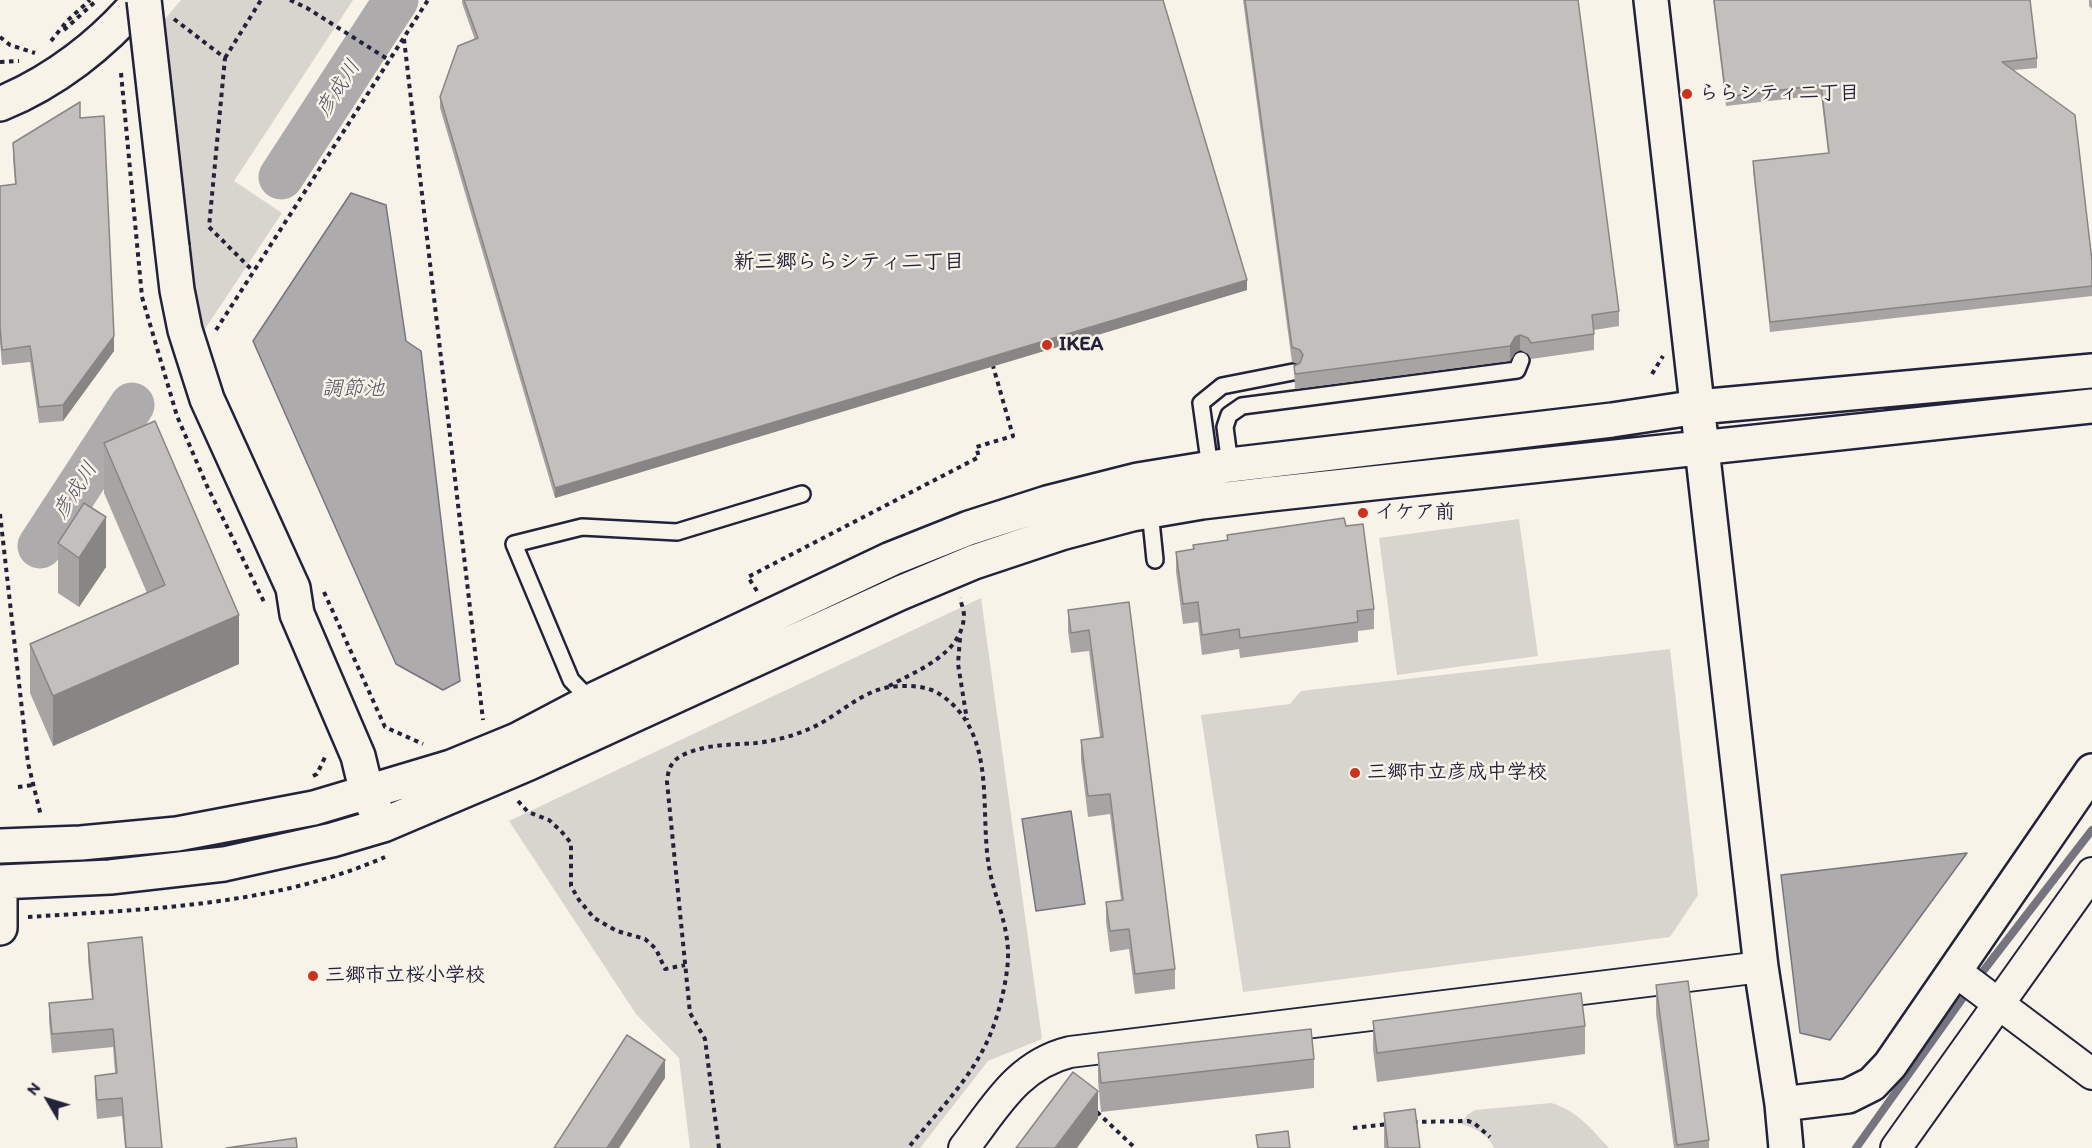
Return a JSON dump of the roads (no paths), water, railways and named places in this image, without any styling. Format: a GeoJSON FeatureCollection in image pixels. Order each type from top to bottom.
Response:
{"type":"FeatureCollection","features":[{"type":"Feature","properties":{"kind":"street"},"geometry":{"type":"LineString","coordinates":[[1651,0],[1761,967],[1782,1104],[1786,1148]]}},
{"type":"Feature","properties":{"kind":"street"},"geometry":{"type":"LineString","coordinates":[[0,104],[51,78],[83,55],[121,22],[152,6],[172,247],[185,330],[207,399],[307,586],[297,614],[358,756],[379,789],[383,825]]}},
{"type":"Feature","properties":{"kind":"street"},"geometry":{"type":"LineString","coordinates":[[0,846],[81,843],[177,834],[314,808],[451,767],[498,748],[591,701],[891,559],[969,528],[1047,503],[1138,480],[1220,466],[1600,422],[1698,407],[2092,371]]}},
{"type":"Feature","properties":{"kind":"street"},"geometry":{"type":"LineString","coordinates":[[0,928],[0,883],[110,877],[224,864],[332,840],[383,825],[529,763],[900,593],[974,562],[1061,533],[1150,511],[1202,502],[1596,460],[1702,446],[2092,406]]}},
{"type":"Feature","properties":{"kind":"street"},"geometry":{"type":"LineString","coordinates":[[1782,1104],[1848,1096],[1872,1083],[1890,1065],[1961,975],[2089,784]]}},
{"type":"Feature","properties":{"kind":"street"},"geometry":{"type":"LineString","coordinates":[[1896,1148],[2092,873]]}},
{"type":"Feature","properties":{"kind":"street"},"geometry":{"type":"LineString","coordinates":[[964,1148],[1018,1079],[1032,1067],[1070,1052],[1761,967]]}},
{"type":"Feature","properties":{"kind":"street"},"geometry":{"type":"LineString","coordinates":[[1961,975],[2092,1074]]}},
{"type":"Feature","properties":{"kind":"lane"},"geometry":{"type":"LineString","coordinates":[[1220,466],[1225,427],[1229,415],[1242,406],[1517,370],[1521,360]]}},
{"type":"Feature","properties":{"kind":"lane"},"geometry":{"type":"LineString","coordinates":[[1220,466],[1202,403],[1222,386],[1293,372]]}},
{"type":"Feature","properties":{"kind":"lane"},"geometry":{"type":"LineString","coordinates":[[591,701],[571,680],[514,544],[582,527],[677,532],[802,494]]}},
{"type":"Feature","properties":{"kind":"lane"},"geometry":{"type":"LineString","coordinates":[[1150,511],[1155,560]]}},
{"type":"Feature","properties":{"kind":"water","name":"調節池"},"geometry":{"type":"Polygon","coordinates":[[[351,193],[386,205],[406,341],[421,351],[460,681],[443,690],[396,664],[253,341],[351,193]]]}},
{"type":"Feature","properties":{"kind":"water"},"geometry":{"type":"Polygon","coordinates":[[[1071,811],[1085,904],[1036,911],[1022,819],[1071,811]]]}},
{"type":"Feature","properties":{"kind":"water"},"geometry":{"type":"Polygon","coordinates":[[[1967,853],[1830,1040],[1800,1033],[1781,875],[1967,853]]]}},
{"type":"Feature","properties":{"kind":"waterway","name":"彦成川"},"geometry":{"type":"LineString","coordinates":[[281,177],[396,0]]}},
{"type":"Feature","properties":{"kind":"waterway","name":"彦成川"},"geometry":{"type":"LineString","coordinates":[[40,546],[132,405]]}},
{"type":"Feature","properties":{"kind":"waterway"},"geometry":{"type":"LineString","coordinates":[[1977,979],[2092,830]]}},
{"type":"Feature","properties":{"kind":"waterway"},"geometry":{"type":"LineString","coordinates":[[1856,1148],[1970,988]]}},
{"type":"Feature","properties":{"kind":"place","name":"ららシティ二丁目"},"geometry":{"type":"Point","coordinates":[1687,94]}},
{"type":"Feature","properties":{"kind":"place","name":"IKEA"},"geometry":{"type":"Point","coordinates":[1047,345]}},
{"type":"Feature","properties":{"kind":"place","name":"イケア前"},"geometry":{"type":"Point","coordinates":[1363,513]}},
{"type":"Feature","properties":{"kind":"place","name":"三郷市立彦成中学校"},"geometry":{"type":"Point","coordinates":[1355,773]}},
{"type":"Feature","properties":{"kind":"place","name":"三郷市立桜小学校"},"geometry":{"type":"Point","coordinates":[313,976]}},
{"type":"Feature","properties":{"kind":"district","name":"新三郷ららシティ二丁目"},"geometry":{"type":"Point","coordinates":[849,263]}}]}
